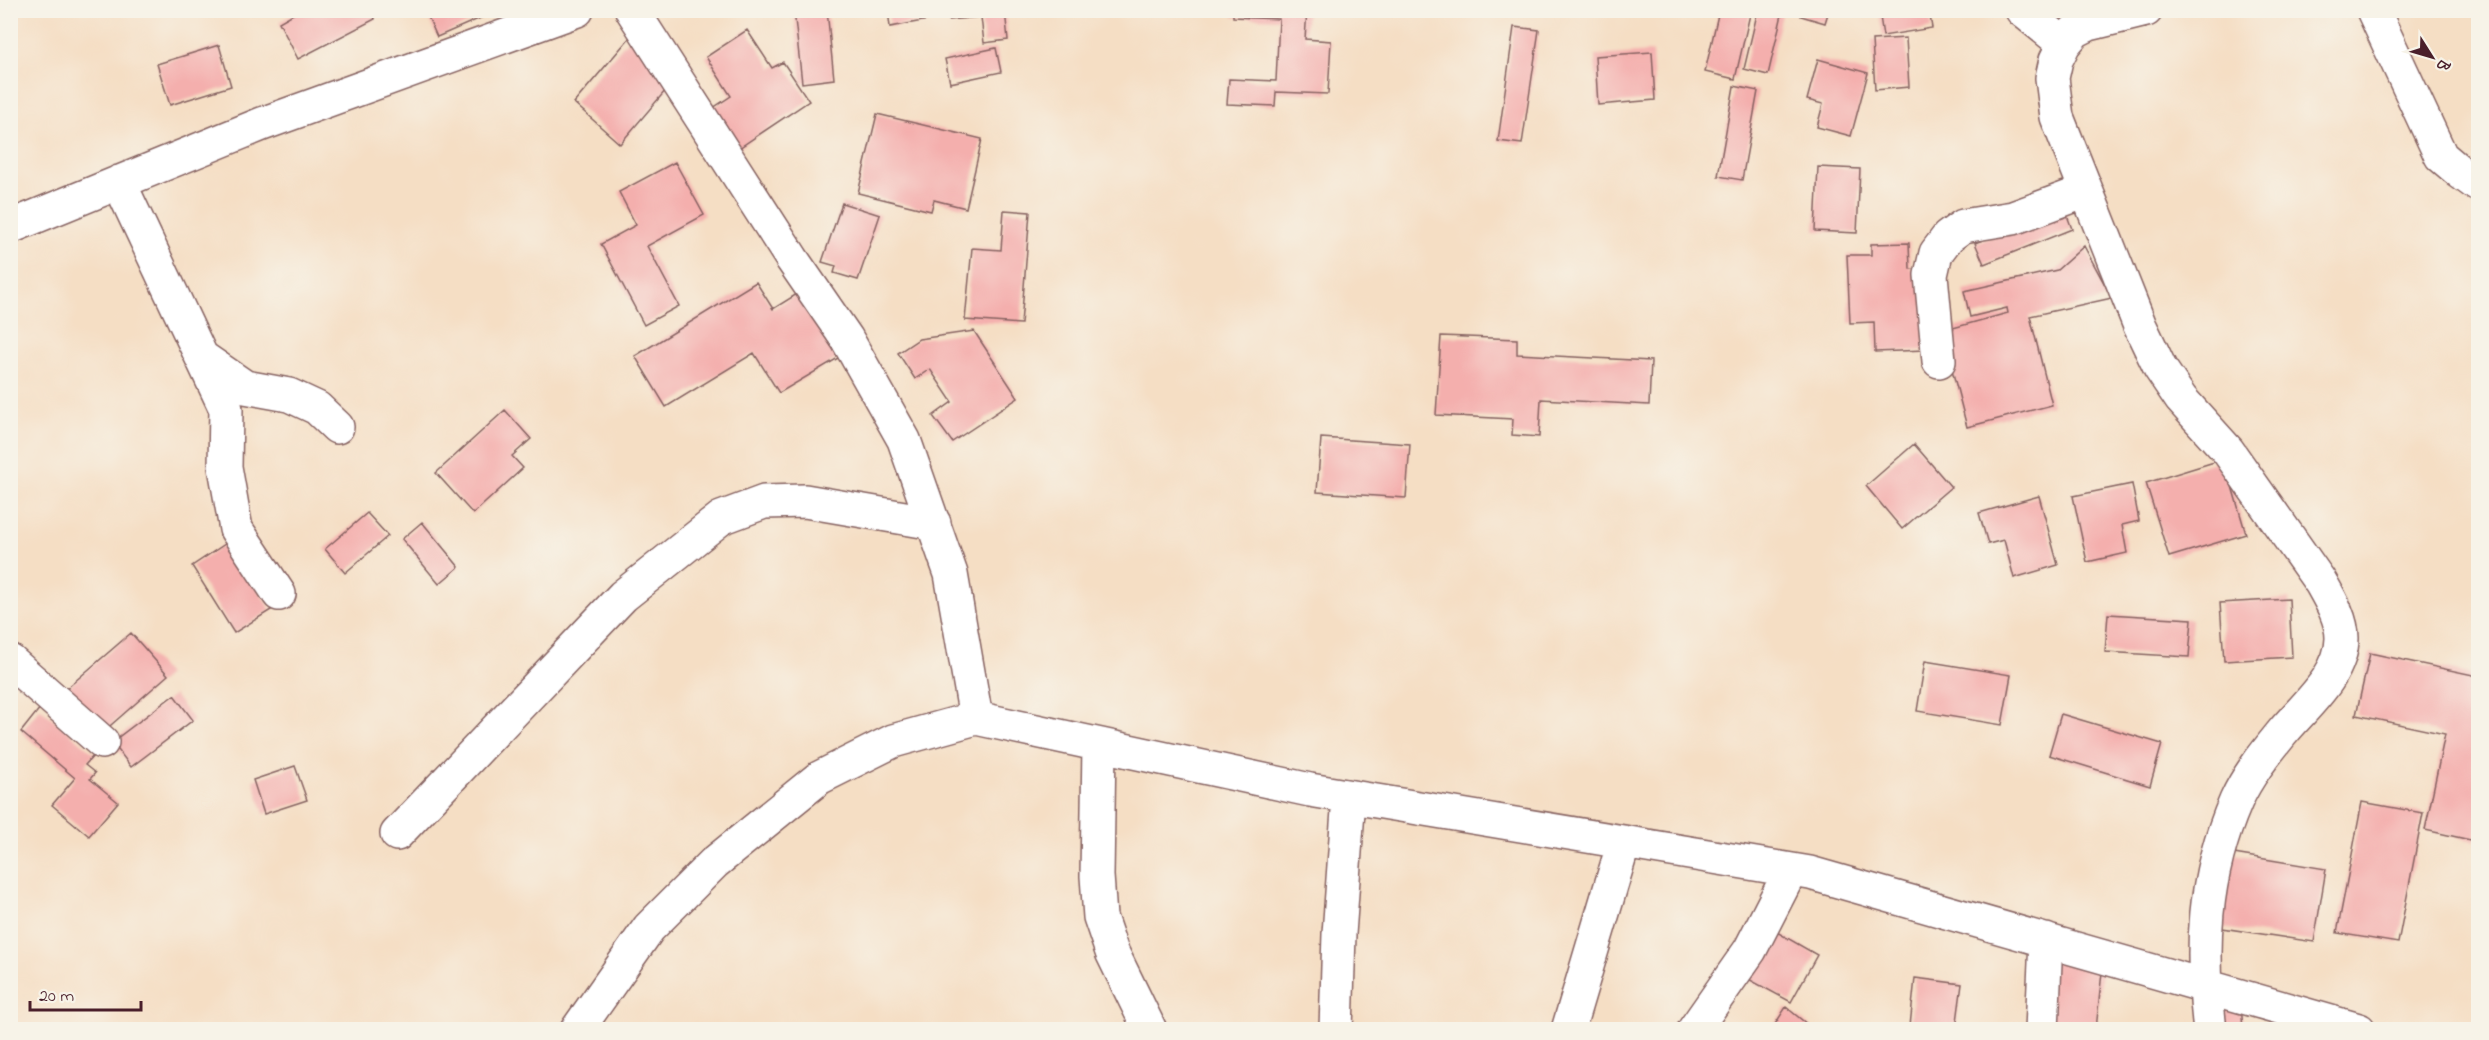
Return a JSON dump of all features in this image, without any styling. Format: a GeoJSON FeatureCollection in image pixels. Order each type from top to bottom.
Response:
{"type":"FeatureCollection","features":[{"type":"Feature","properties":{"kind":"street"},"geometry":{"type":"LineString","coordinates":[[632,10],[792,259],[847,339],[904,440],[951,574],[976,718]]}},
{"type":"Feature","properties":{"kind":"street"},"geometry":{"type":"LineString","coordinates":[[2022,10],[2064,44]]}},
{"type":"Feature","properties":{"kind":"street"},"geometry":{"type":"LineString","coordinates":[[2146,10],[2090,24],[2075,31],[2064,44],[2056,60],[2052,78],[2057,117],[2140,326],[2160,368],[2181,399],[2228,451],[2321,583],[2332,604],[2342,638],[2341,652],[2326,681],[2246,780],[2236,801],[2211,880],[2204,933],[2205,985],[2210,1029]]}},
{"type":"Feature","properties":{"kind":"street"},"geometry":{"type":"LineString","coordinates":[[2373,10],[2441,156],[2478,185]]}},
{"type":"Feature","properties":{"kind":"street"},"geometry":{"type":"LineString","coordinates":[[10,227],[262,124],[562,13]]}},
{"type":"Feature","properties":{"kind":"street"},"geometry":{"type":"LineString","coordinates":[[119,182],[226,409],[225,467],[236,529],[279,594]]}},
{"type":"Feature","properties":{"kind":"street"},"geometry":{"type":"LineString","coordinates":[[1939,361],[1931,275],[1936,253],[1948,237],[1963,226],[2013,218],[2086,191]]}},
{"type":"Feature","properties":{"kind":"street"},"geometry":{"type":"LineString","coordinates":[[201,357],[246,387],[290,395],[317,408],[337,427]]}},
{"type":"Feature","properties":{"kind":"street"},"geometry":{"type":"LineString","coordinates":[[397,834],[623,596],[721,519],[764,502],[805,501],[934,523]]}},
{"type":"Feature","properties":{"kind":"street"},"geometry":{"type":"LineString","coordinates":[[10,661],[102,742]]}},
{"type":"Feature","properties":{"kind":"street"},"geometry":{"type":"LineString","coordinates":[[577,1029],[649,928],[714,863],[819,778],[893,741],[976,718],[1349,797],[1810,873],[2359,1029]]}},
{"type":"Feature","properties":{"kind":"street"},"geometry":{"type":"LineString","coordinates":[[1099,745],[1097,876],[1100,917],[1112,952],[1150,1029]]}},
{"type":"Feature","properties":{"kind":"street"},"geometry":{"type":"LineString","coordinates":[[1336,1029],[1339,934],[1349,797]]}},
{"type":"Feature","properties":{"kind":"street"},"geometry":{"type":"LineString","coordinates":[[1568,1029],[1624,842]]}},
{"type":"Feature","properties":{"kind":"street"},"geometry":{"type":"LineString","coordinates":[[1694,1029],[1750,950],[1791,870]]}},
{"type":"Feature","properties":{"kind":"street"},"geometry":{"type":"LineString","coordinates":[[2042,1029],[2046,940]]}},
{"type":"Feature","properties":{"kind":"building"},"geometry":{"type":"Polygon","coordinates":[[[300,10],[370,10],[375,19],[298,59],[279,22],[300,10]]]}},
{"type":"Feature","properties":{"kind":"building"},"geometry":{"type":"Polygon","coordinates":[[[425,10],[499,10],[437,37],[425,10]]]}},
{"type":"Feature","properties":{"kind":"building"},"geometry":{"type":"Polygon","coordinates":[[[794,10],[827,10],[834,79],[802,83],[794,10]]]}},
{"type":"Feature","properties":{"kind":"building"},"geometry":{"type":"Polygon","coordinates":[[[888,10],[932,10],[934,19],[890,27],[888,10]]]}},
{"type":"Feature","properties":{"kind":"building"},"geometry":{"type":"Polygon","coordinates":[[[948,10],[1005,10],[1008,40],[984,43],[981,17],[949,20],[948,10]]]}},
{"type":"Feature","properties":{"kind":"building"},"geometry":{"type":"Polygon","coordinates":[[[1233,10],[1307,10],[1305,39],[1331,41],[1328,94],[1276,92],[1275,106],[1227,104],[1229,79],[1276,81],[1279,19],[1233,17],[1233,10]]]}},
{"type":"Feature","properties":{"kind":"building"},"geometry":{"type":"Polygon","coordinates":[[[1719,10],[1751,10],[1735,79],[1705,72],[1719,10]]]}},
{"type":"Feature","properties":{"kind":"building"},"geometry":{"type":"Polygon","coordinates":[[[1758,10],[1783,10],[1768,75],[1744,69],[1758,10]]]}},
{"type":"Feature","properties":{"kind":"building"},"geometry":{"type":"Polygon","coordinates":[[[1803,10],[1829,10],[1825,23],[1801,16],[1803,10]]]}},
{"type":"Feature","properties":{"kind":"building"},"geometry":{"type":"Polygon","coordinates":[[[1879,10],[1929,10],[1932,28],[1883,36],[1879,10]]]}},
{"type":"Feature","properties":{"kind":"building"},"geometry":{"type":"Polygon","coordinates":[[[1514,27],[1539,30],[1522,144],[1498,141],[1514,27]]]}},
{"type":"Feature","properties":{"kind":"building"},"geometry":{"type":"Polygon","coordinates":[[[637,29],[672,83],[620,144],[574,103],[637,29]]]}},
{"type":"Feature","properties":{"kind":"building"},"geometry":{"type":"Polygon","coordinates":[[[747,30],[772,68],[783,62],[809,101],[739,148],[713,108],[731,96],[706,57],[747,30]]]}},
{"type":"Feature","properties":{"kind":"building"},"geometry":{"type":"Polygon","coordinates":[[[1906,38],[1909,87],[1875,90],[1872,40],[1906,38]]]}},
{"type":"Feature","properties":{"kind":"building"},"geometry":{"type":"Polygon","coordinates":[[[219,45],[231,86],[170,105],[157,64],[219,45]]]}},
{"type":"Feature","properties":{"kind":"building"},"geometry":{"type":"Polygon","coordinates":[[[996,48],[1001,72],[950,83],[945,59],[996,48]]]}},
{"type":"Feature","properties":{"kind":"building"},"geometry":{"type":"Polygon","coordinates":[[[1652,52],[1655,100],[1598,105],[1595,56],[1652,52]]]}},
{"type":"Feature","properties":{"kind":"building"},"geometry":{"type":"Polygon","coordinates":[[[1818,59],[1868,73],[1851,136],[1817,127],[1823,104],[1807,100],[1818,59]]]}},
{"type":"Feature","properties":{"kind":"building"},"geometry":{"type":"Polygon","coordinates":[[[1734,86],[1758,91],[1742,180],[1718,176],[1734,86]]]}},
{"type":"Feature","properties":{"kind":"building"},"geometry":{"type":"Polygon","coordinates":[[[877,114],[982,139],[966,208],[934,200],[931,211],[858,193],[877,114]]]}},
{"type":"Feature","properties":{"kind":"building"},"geometry":{"type":"Polygon","coordinates":[[[675,162],[704,215],[647,246],[679,306],[644,325],[601,244],[636,225],[619,192],[675,162]]]}},
{"type":"Feature","properties":{"kind":"building"},"geometry":{"type":"Polygon","coordinates":[[[1818,167],[1860,169],[1857,233],[1815,231],[1818,167]]]}},
{"type":"Feature","properties":{"kind":"building"},"geometry":{"type":"Polygon","coordinates":[[[842,203],[880,215],[858,280],[834,273],[836,266],[822,262],[842,203]]]}},
{"type":"Feature","properties":{"kind":"building"},"geometry":{"type":"Polygon","coordinates":[[[2064,207],[2072,229],[1984,264],[1975,243],[2064,207]]]}},
{"type":"Feature","properties":{"kind":"building"},"geometry":{"type":"Polygon","coordinates":[[[1004,210],[1030,212],[1021,324],[965,320],[972,248],[1001,250],[1004,210]]]}},
{"type":"Feature","properties":{"kind":"building"},"geometry":{"type":"Polygon","coordinates":[[[1909,243],[1910,269],[1922,268],[1925,350],[1875,352],[1874,322],[1850,323],[1847,255],[1871,255],[1871,244],[1909,243]]]}},
{"type":"Feature","properties":{"kind":"building"},"geometry":{"type":"Polygon","coordinates":[[[2084,246],[2112,298],[2030,316],[2052,405],[1967,427],[1942,331],[2008,313],[2007,308],[1970,317],[1964,291],[2057,270],[2084,246]]]}},
{"type":"Feature","properties":{"kind":"building"},"geometry":{"type":"Polygon","coordinates":[[[756,282],[773,309],[805,289],[845,354],[779,393],[754,353],[666,407],[635,356],[756,282]]]}},
{"type":"Feature","properties":{"kind":"building"},"geometry":{"type":"Polygon","coordinates":[[[974,331],[1018,398],[952,442],[933,416],[952,402],[930,369],[915,379],[898,353],[919,339],[974,331]]]}},
{"type":"Feature","properties":{"kind":"building"},"geometry":{"type":"Polygon","coordinates":[[[1441,336],[1517,339],[1517,354],[1651,361],[1649,405],[1541,399],[1539,437],[1512,435],[1513,419],[1436,415],[1441,336]]]}},
{"type":"Feature","properties":{"kind":"building"},"geometry":{"type":"Polygon","coordinates":[[[505,410],[531,439],[512,456],[523,468],[473,514],[436,473],[505,410]]]}},
{"type":"Feature","properties":{"kind":"building"},"geometry":{"type":"Polygon","coordinates":[[[1321,438],[1410,444],[1406,498],[1317,492],[1321,438]]]}},
{"type":"Feature","properties":{"kind":"building"},"geometry":{"type":"Polygon","coordinates":[[[1914,444],[1951,487],[1902,529],[1866,486],[1914,444]]]}},
{"type":"Feature","properties":{"kind":"building"},"geometry":{"type":"Polygon","coordinates":[[[2224,459],[2246,534],[2169,557],[2146,483],[2224,459]]]}},
{"type":"Feature","properties":{"kind":"building"},"geometry":{"type":"Polygon","coordinates":[[[2132,484],[2139,521],[2122,525],[2127,553],[2087,562],[2073,496],[2132,484]]]}},
{"type":"Feature","properties":{"kind":"building"},"geometry":{"type":"Polygon","coordinates":[[[2039,496],[2058,565],[2014,578],[2004,540],[1988,544],[1979,513],[2039,496]]]}},
{"type":"Feature","properties":{"kind":"building"},"geometry":{"type":"Polygon","coordinates":[[[367,513],[388,536],[345,573],[325,549],[367,513]]]}},
{"type":"Feature","properties":{"kind":"building"},"geometry":{"type":"Polygon","coordinates":[[[422,522],[459,567],[439,584],[402,539],[422,522]]]}},
{"type":"Feature","properties":{"kind":"building"},"geometry":{"type":"Polygon","coordinates":[[[228,542],[271,610],[234,633],[192,566],[228,542]]]}},
{"type":"Feature","properties":{"kind":"building"},"geometry":{"type":"Polygon","coordinates":[[[2289,599],[2292,657],[2224,661],[2220,603],[2289,599]]]}},
{"type":"Feature","properties":{"kind":"building"},"geometry":{"type":"Polygon","coordinates":[[[2108,614],[2192,619],[2189,657],[2105,652],[2108,614]]]}},
{"type":"Feature","properties":{"kind":"building"},"geometry":{"type":"Polygon","coordinates":[[[131,633],[168,675],[103,732],[66,689],[131,633]]]}},
{"type":"Feature","properties":{"kind":"building"},"geometry":{"type":"Polygon","coordinates":[[[2370,653],[2478,676],[2478,824],[2475,841],[2425,830],[2445,734],[2356,715],[2370,653]]]}},
{"type":"Feature","properties":{"kind":"building"},"geometry":{"type":"Polygon","coordinates":[[[1925,661],[2011,675],[2002,725],[1917,711],[1925,661]]]}},
{"type":"Feature","properties":{"kind":"building"},"geometry":{"type":"Polygon","coordinates":[[[174,695],[193,720],[131,767],[112,742],[174,695]]]}},
{"type":"Feature","properties":{"kind":"building"},"geometry":{"type":"Polygon","coordinates":[[[40,708],[95,754],[85,765],[95,773],[90,779],[118,802],[89,836],[52,805],[75,778],[21,732],[40,708]]]}},
{"type":"Feature","properties":{"kind":"building"},"geometry":{"type":"Polygon","coordinates":[[[2061,714],[2162,744],[2150,786],[2049,755],[2061,714]]]}},
{"type":"Feature","properties":{"kind":"building"},"geometry":{"type":"Polygon","coordinates":[[[295,766],[307,800],[264,814],[253,780],[295,766]]]}},
{"type":"Feature","properties":{"kind":"building"},"geometry":{"type":"Polygon","coordinates":[[[2362,802],[2423,813],[2398,943],[2337,933],[2362,802]]]}},
{"type":"Feature","properties":{"kind":"building"},"geometry":{"type":"Polygon","coordinates":[[[2228,853],[2326,869],[2314,942],[2216,927],[2228,853]]]}},
{"type":"Feature","properties":{"kind":"building"},"geometry":{"type":"Polygon","coordinates":[[[1768,927],[1817,955],[1791,1002],[1741,975],[1768,927]]]}},
{"type":"Feature","properties":{"kind":"building"},"geometry":{"type":"Polygon","coordinates":[[[2054,955],[2102,972],[2096,1029],[2046,1029],[2054,955]]]}},
{"type":"Feature","properties":{"kind":"building"},"geometry":{"type":"Polygon","coordinates":[[[1915,978],[1962,984],[1956,1029],[1910,1026],[1915,978]]]}},
{"type":"Feature","properties":{"kind":"building"},"geometry":{"type":"Polygon","coordinates":[[[2241,1005],[2243,1029],[2218,1029],[2216,1007],[2241,1005]]]}},
{"type":"Feature","properties":{"kind":"building"},"geometry":{"type":"Polygon","coordinates":[[[1786,1007],[1813,1029],[1772,1029],[1786,1007]]]}}]}
